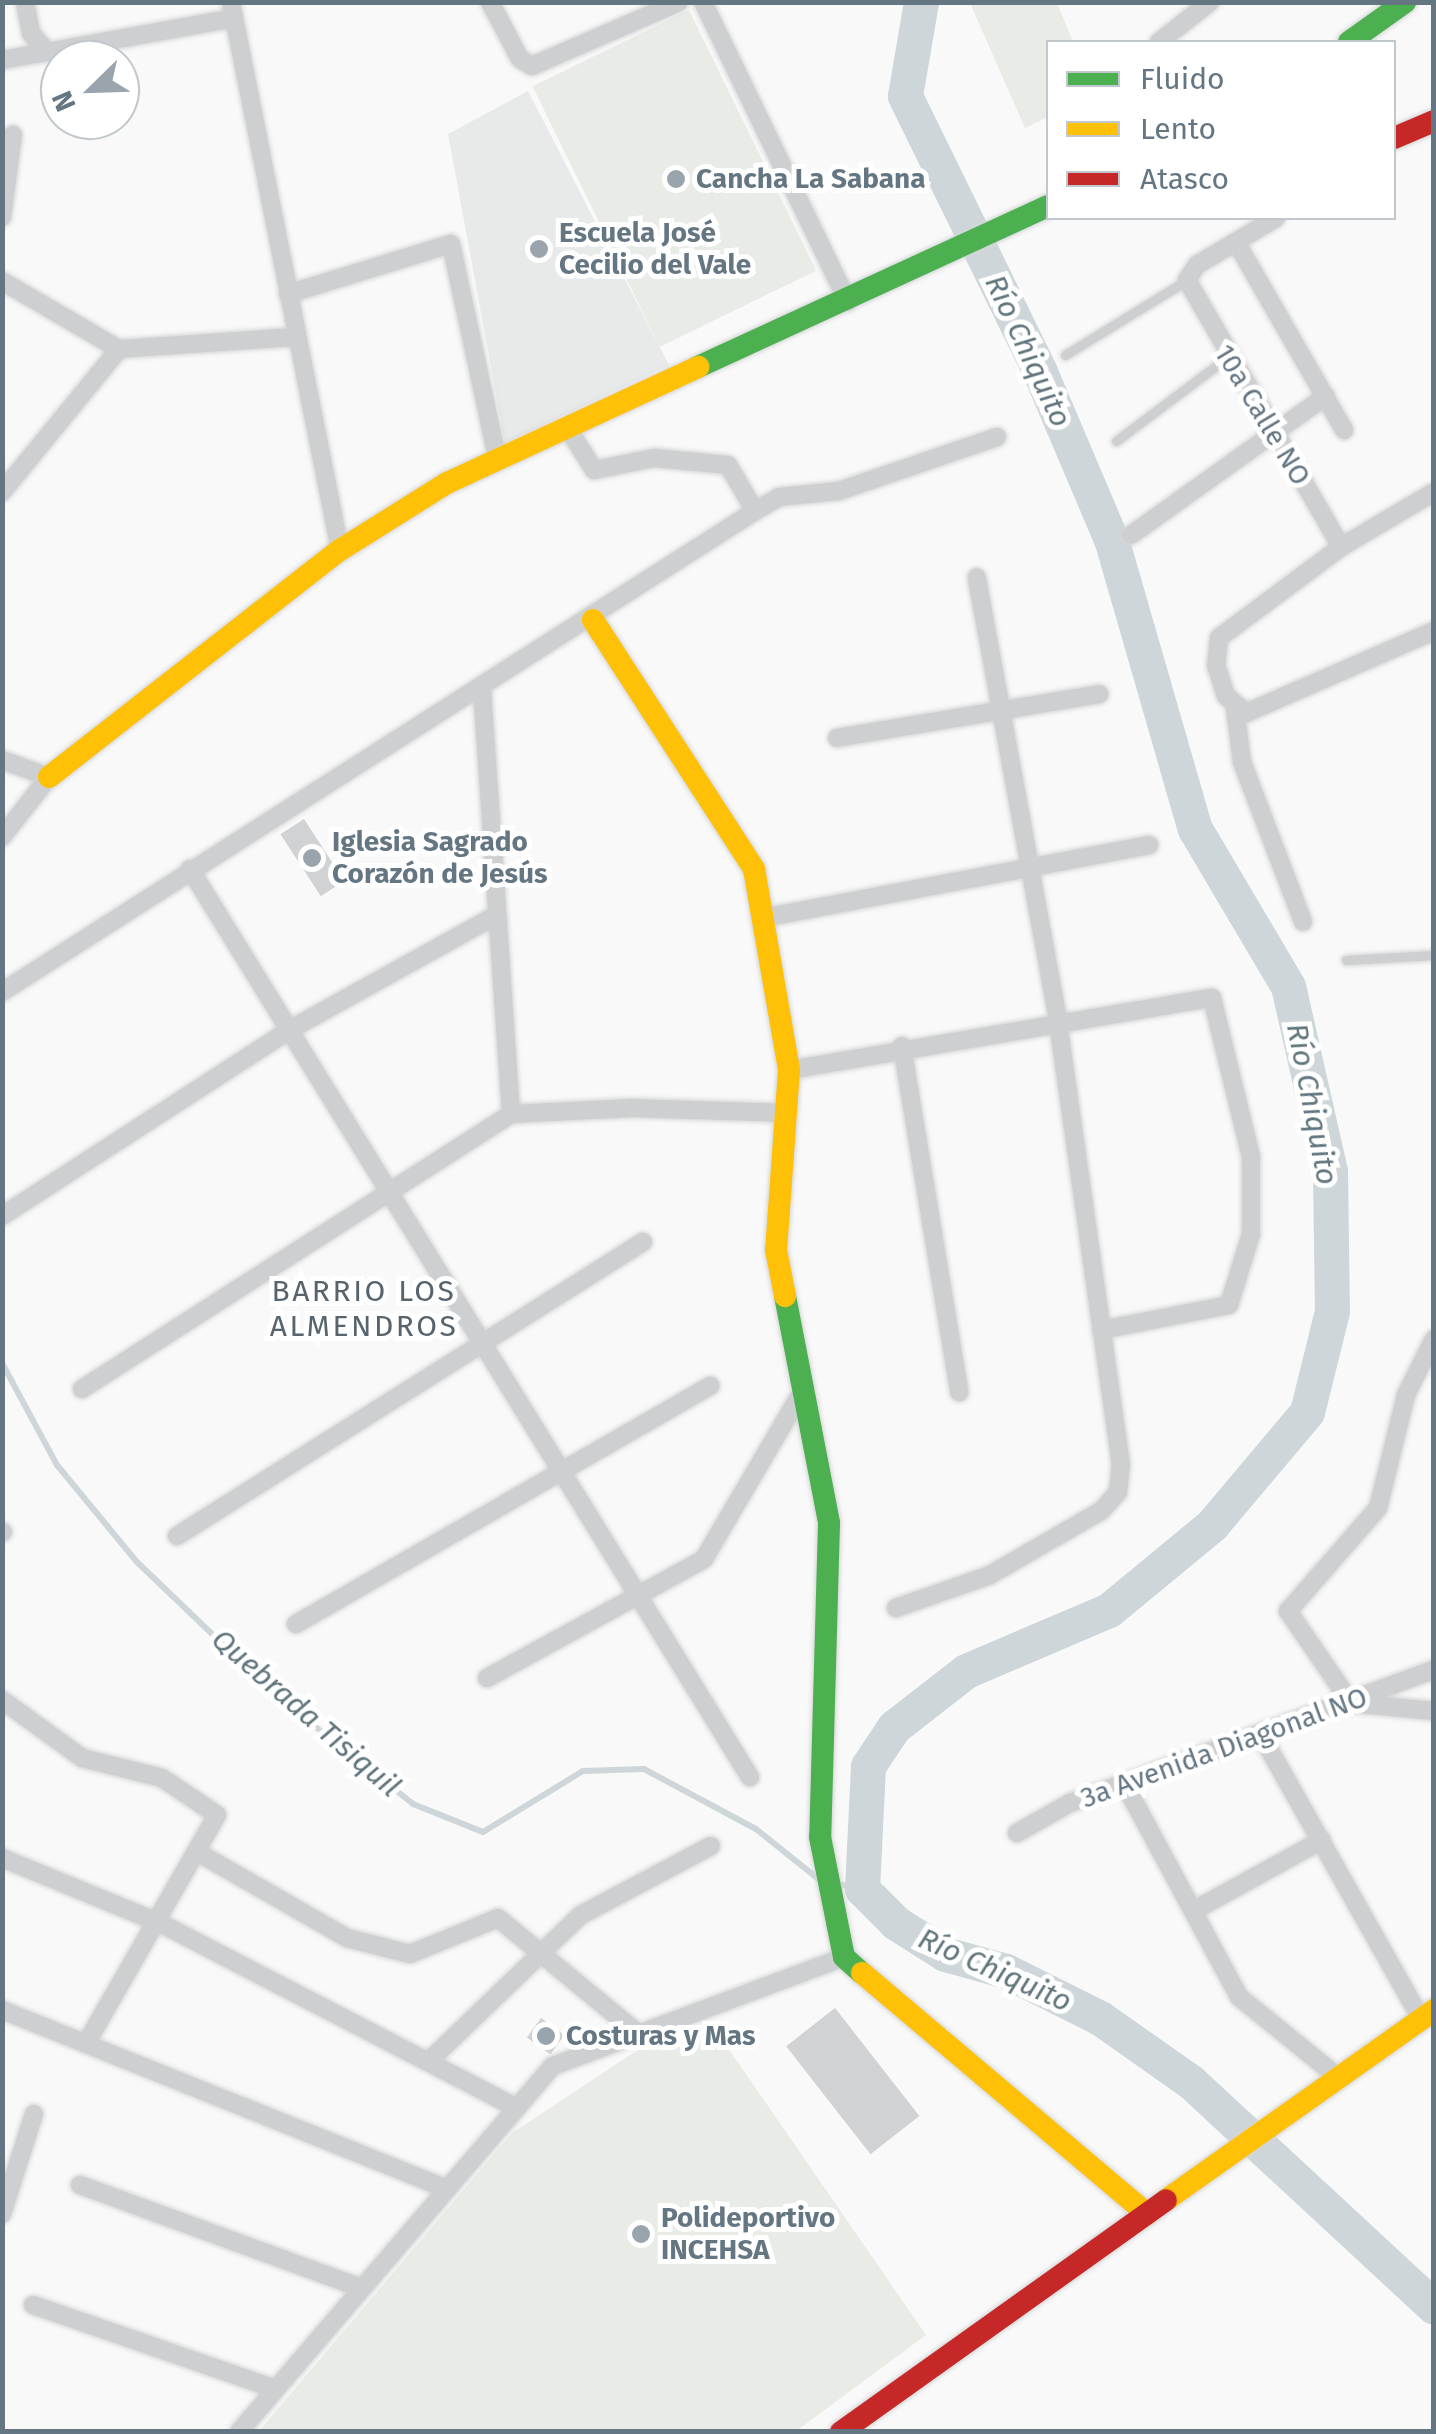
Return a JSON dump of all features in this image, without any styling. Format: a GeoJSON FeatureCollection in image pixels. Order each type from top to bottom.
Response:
{"type":"FeatureCollection","features":[{"type":"Feature","properties":{"kind":"street"},"geometry":{"type":"LineString","coordinates":[[25,2],[32,33],[40,42]]}},
{"type":"Feature","properties":{"kind":"street"},"geometry":{"type":"LineString","coordinates":[[490,2],[520,60],[532,66],[678,2]]}},
{"type":"Feature","properties":{"kind":"street"},"geometry":{"type":"LineString","coordinates":[[703,2],[848,302]]}},
{"type":"Feature","properties":{"kind":"street"},"geometry":{"type":"LineString","coordinates":[[1162,40],[1210,2]]}},
{"type":"Feature","properties":{"kind":"street"},"geometry":{"type":"LineString","coordinates":[[1353,40],[1405,2]]}},
{"type":"Feature","properties":{"kind":"street"},"geometry":{"type":"LineString","coordinates":[[101,40],[233,10],[340,550]]}},
{"type":"Feature","properties":{"kind":"street"},"geometry":{"type":"LineString","coordinates":[[2,60],[40,53]]}},
{"type":"Feature","properties":{"kind":"street"},"geometry":{"type":"LineString","coordinates":[[1398,141],[1432,126]]}},
{"type":"Feature","properties":{"kind":"street"},"geometry":{"type":"LineString","coordinates":[[2,217],[14,135]]}},
{"type":"Feature","properties":{"kind":"street"},"geometry":{"type":"LineString","coordinates":[[2,836],[48,777],[340,550],[497,456],[848,302],[1046,207]]}},
{"type":"Feature","properties":{"kind":"street"},"geometry":{"type":"LineString","coordinates":[[1187,280],[1236,242],[1273,220]]}},
{"type":"Feature","properties":{"kind":"street"},"geometry":{"type":"LineString","coordinates":[[1236,242],[1344,430]]}},
{"type":"Feature","properties":{"kind":"street"},"geometry":{"type":"LineString","coordinates":[[288,294],[451,244],[497,456]]}},
{"type":"Feature","properties":{"kind":"street","name":"10a Calle NO"},"geometry":{"type":"LineString","coordinates":[[1187,280],[1228,358],[1341,547]]}},
{"type":"Feature","properties":{"kind":"street"},"geometry":{"type":"LineString","coordinates":[[2,282],[119,348],[297,336]]}},
{"type":"Feature","properties":{"kind":"street"},"geometry":{"type":"LineString","coordinates":[[2,492],[119,348]]}},
{"type":"Feature","properties":{"kind":"street"},"geometry":{"type":"LineString","coordinates":[[1131,535],[1326,396]]}},
{"type":"Feature","properties":{"kind":"street"},"geometry":{"type":"LineString","coordinates":[[567,426],[594,470],[654,458],[728,465],[756,510]]}},
{"type":"Feature","properties":{"kind":"street"},"geometry":{"type":"LineString","coordinates":[[2,992],[190,869],[593,620],[779,497],[839,492],[997,437]]}},
{"type":"Feature","properties":{"kind":"street"},"geometry":{"type":"LineString","coordinates":[[1302,922],[1242,762],[1236,708],[1216,665],[1220,638],[1341,547],[1434,492]]}},
{"type":"Feature","properties":{"kind":"street"},"geometry":{"type":"LineString","coordinates":[[896,1608],[990,1575],[1101,1511],[1118,1492],[1101,1330],[1058,1020],[977,577]]}},
{"type":"Feature","properties":{"kind":"street"},"geometry":{"type":"LineString","coordinates":[[593,620],[754,870],[789,1070],[776,1250],[799,1398],[830,1523],[820,1837],[844,1957],[1147,2214]]}},
{"type":"Feature","properties":{"kind":"street"},"geometry":{"type":"LineString","coordinates":[[1236,708],[1259,710],[1434,631]]}},
{"type":"Feature","properties":{"kind":"street"},"geometry":{"type":"LineString","coordinates":[[482,690],[512,1114]]}},
{"type":"Feature","properties":{"kind":"street"},"geometry":{"type":"LineString","coordinates":[[837,738],[1099,694]]}},
{"type":"Feature","properties":{"kind":"street"},"geometry":{"type":"LineString","coordinates":[[2,760],[48,777]]}},
{"type":"Feature","properties":{"kind":"street"},"geometry":{"type":"LineString","coordinates":[[762,918],[1028,862],[1149,845]]}},
{"type":"Feature","properties":{"kind":"street"},"geometry":{"type":"LineString","coordinates":[[190,869],[393,1188],[481,1340],[750,1777]]}},
{"type":"Feature","properties":{"kind":"street"},"geometry":{"type":"LineString","coordinates":[[2,1216],[292,1029],[496,914]]}},
{"type":"Feature","properties":{"kind":"street"},"geometry":{"type":"LineString","coordinates":[[789,1070],[902,1046],[1212,998],[1251,1157],[1250,1234],[1229,1305],[1101,1330]]}},
{"type":"Feature","properties":{"kind":"street"},"geometry":{"type":"LineString","coordinates":[[902,1046],[959,1392]]}},
{"type":"Feature","properties":{"kind":"street"},"geometry":{"type":"LineString","coordinates":[[82,1390],[512,1114],[632,1108],[787,1114]]}},
{"type":"Feature","properties":{"kind":"street"},"geometry":{"type":"LineString","coordinates":[[178,1536],[481,1340],[643,1242]]}},
{"type":"Feature","properties":{"kind":"street"},"geometry":{"type":"LineString","coordinates":[[1434,1338],[1406,1395],[1378,1508],[1288,1610],[1352,1703],[1434,1711]]}},
{"type":"Feature","properties":{"kind":"street"},"geometry":{"type":"LineString","coordinates":[[296,1624],[560,1468],[710,1386]]}},
{"type":"Feature","properties":{"kind":"street"},"geometry":{"type":"LineString","coordinates":[[487,1678],[640,1598],[704,1559],[799,1398]]}},
{"type":"Feature","properties":{"kind":"street","name":"3a Avenida Diagonal NO"},"geometry":{"type":"LineString","coordinates":[[1018,1833],[1124,1783],[1434,1670]]}},
{"type":"Feature","properties":{"kind":"street"},"geometry":{"type":"LineString","coordinates":[[4,1706],[82,1758],[162,1778],[217,1815],[160,1923],[88,2040]]}},
{"type":"Feature","properties":{"kind":"street"},"geometry":{"type":"LineString","coordinates":[[841,2432],[1427,2014],[1260,1733]]}},
{"type":"Feature","properties":{"kind":"street"},"geometry":{"type":"LineString","coordinates":[[1124,1783],[1239,1997],[1333,2082]]}},
{"type":"Feature","properties":{"kind":"street"},"geometry":{"type":"LineString","coordinates":[[1193,1911],[1322,1840]]}},
{"type":"Feature","properties":{"kind":"street"},"geometry":{"type":"LineString","coordinates":[[428,2062],[538,1951],[581,1915],[712,1846]]}},
{"type":"Feature","properties":{"kind":"street"},"geometry":{"type":"LineString","coordinates":[[197,1852],[346,1938],[410,1954],[498,1918],[634,2030]]}},
{"type":"Feature","properties":{"kind":"street"},"geometry":{"type":"LineString","coordinates":[[2,1858],[160,1923],[517,2108]]}},
{"type":"Feature","properties":{"kind":"street"},"geometry":{"type":"LineString","coordinates":[[239,2432],[553,2066],[634,2030],[844,1957]]}},
{"type":"Feature","properties":{"kind":"street"},"geometry":{"type":"LineString","coordinates":[[2,2010],[88,2040],[447,2189]]}},
{"type":"Feature","properties":{"kind":"street"},"geometry":{"type":"LineString","coordinates":[[2,2214],[34,2114]]}},
{"type":"Feature","properties":{"kind":"street"},"geometry":{"type":"LineString","coordinates":[[80,2185],[362,2288]]}},
{"type":"Feature","properties":{"kind":"street"},"geometry":{"type":"LineString","coordinates":[[34,2306],[276,2389]]}},
{"type":"Feature","properties":{"kind":"lane"},"geometry":{"type":"LineString","coordinates":[[1065,355],[1187,280]]}},
{"type":"Feature","properties":{"kind":"lane"},"geometry":{"type":"LineString","coordinates":[[1116,441],[1228,358]]}},
{"type":"Feature","properties":{"kind":"lane"},"geometry":{"type":"LineString","coordinates":[[1346,960],[1434,955]]}},
{"type":"Feature","properties":{"kind":"shaded area"},"geometry":{"type":"Polygon","coordinates":[[[970,3],[1057,3],[1072,40],[1046,40],[1046,118],[1025,128],[970,3]]]}},
{"type":"Feature","properties":{"kind":"shaded area","name":"Cancha La Sabana"},"geometry":{"type":"Polygon","coordinates":[[[689,10],[816,271],[660,347],[533,86],[689,10]]]}},
{"type":"Feature","properties":{"kind":"shaded area","name":"Escuela José Cecilio del Vale"},"geometry":{"type":"Polygon","coordinates":[[[528,91],[669,365],[505,443],[448,134],[528,91]]]}},
{"type":"Feature","properties":{"kind":"shaded area","name":"Polideportivo INCEHSA"},"geometry":{"type":"Polygon","coordinates":[[[710,2022],[926,2335],[796,2431],[259,2431],[512,2133],[656,2038],[710,2022]]]}},
{"type":"Feature","properties":{"kind":"building","name":"Iglesia Sagrado Corazón de Jesús"},"geometry":{"type":"Polygon","coordinates":[[[304,819],[344,881],[321,896],[281,834],[304,819]]]}},
{"type":"Feature","properties":{"kind":"building"},"geometry":{"type":"Polygon","coordinates":[[[835,2008],[919,2116],[870,2154],[786,2046],[835,2008]]]}},
{"type":"Feature","properties":{"kind":"building","name":"Costuras y Mas"},"geometry":{"type":"Polygon","coordinates":[[[541,2018],[564,2035],[550,2054],[527,2037],[541,2018]]]}},
{"type":"Feature","properties":{"kind":"waterway","name":"Río Chiquito"},"geometry":{"type":"LineString","coordinates":[[921,2],[905,96],[1040,372],[1112,542],[1195,829],[1288,986],[1330,1171],[1332,1311],[1307,1412],[1212,1525],[1109,1610],[966,1671],[894,1727],[868,1766],[862,1889],[896,1923],[945,1954],[1006,1971],[1100,2018],[1191,2082],[1434,2307]]}},
{"type":"Feature","properties":{"kind":"waterway","name":"Quebrada Tisiquil"},"geometry":{"type":"LineString","coordinates":[[2,1363],[57,1465],[137,1562],[279,1698],[413,1804],[483,1832],[583,1771],[644,1769],[756,1829],[821,1881]]}},
{"type":"Feature","properties":{"kind":"waterway","name":"Quebrada Tisiquil"},"geometry":{"type":"LineString","coordinates":[[838,1884],[862,1889]]}},
{"type":"Feature","properties":{"kind":"traffic: fast"},"geometry":{"type":"LineString","coordinates":[[1352,40],[1405,2]]}},
{"type":"Feature","properties":{"kind":"traffic: fast"},"geometry":{"type":"LineString","coordinates":[[698,367],[1046,207]]}},
{"type":"Feature","properties":{"kind":"traffic: fast"},"geometry":{"type":"LineString","coordinates":[[785,1296],[829,1523],[820,1837],[844,1957],[862,1973]]}},
{"type":"Feature","properties":{"kind":"traffic: slow"},"geometry":{"type":"LineString","coordinates":[[49,777],[340,550],[447,483],[698,367]]}},
{"type":"Feature","properties":{"kind":"traffic: slow"},"geometry":{"type":"LineString","coordinates":[[593,620],[754,869],[789,1070],[776,1250],[785,1296]]}},
{"type":"Feature","properties":{"kind":"traffic: slow"},"geometry":{"type":"LineString","coordinates":[[862,1973],[1147,2214]]}},
{"type":"Feature","properties":{"kind":"traffic: slow"},"geometry":{"type":"LineString","coordinates":[[1166,2200],[1434,2010]]}},
{"type":"Feature","properties":{"kind":"traffic: jam"},"geometry":{"type":"LineString","coordinates":[[1396,137],[1434,121]]}},
{"type":"Feature","properties":{"kind":"traffic: jam"},"geometry":{"type":"LineString","coordinates":[[841,2432],[1166,2200]]}},
{"type":"Feature","properties":{"kind":"place","name":"Cancha La Sabana"},"geometry":{"type":"Point","coordinates":[676,179]}},
{"type":"Feature","properties":{"kind":"place","name":"Escuela José Cecilio del Vale"},"geometry":{"type":"Point","coordinates":[539,249]}},
{"type":"Feature","properties":{"kind":"place","name":"Iglesia Sagrado Corazón de Jesús"},"geometry":{"type":"Point","coordinates":[312,858]}},
{"type":"Feature","properties":{"kind":"place","name":"Costuras y Mas"},"geometry":{"type":"Point","coordinates":[546,2036]}},
{"type":"Feature","properties":{"kind":"place","name":"Polideportivo INCEHSA"},"geometry":{"type":"Point","coordinates":[641,2234]}},
{"type":"Feature","properties":{"kind":"district","name":"BARRIO LOS ALMENDROS"},"geometry":{"type":"Point","coordinates":[364,1308]}}]}
